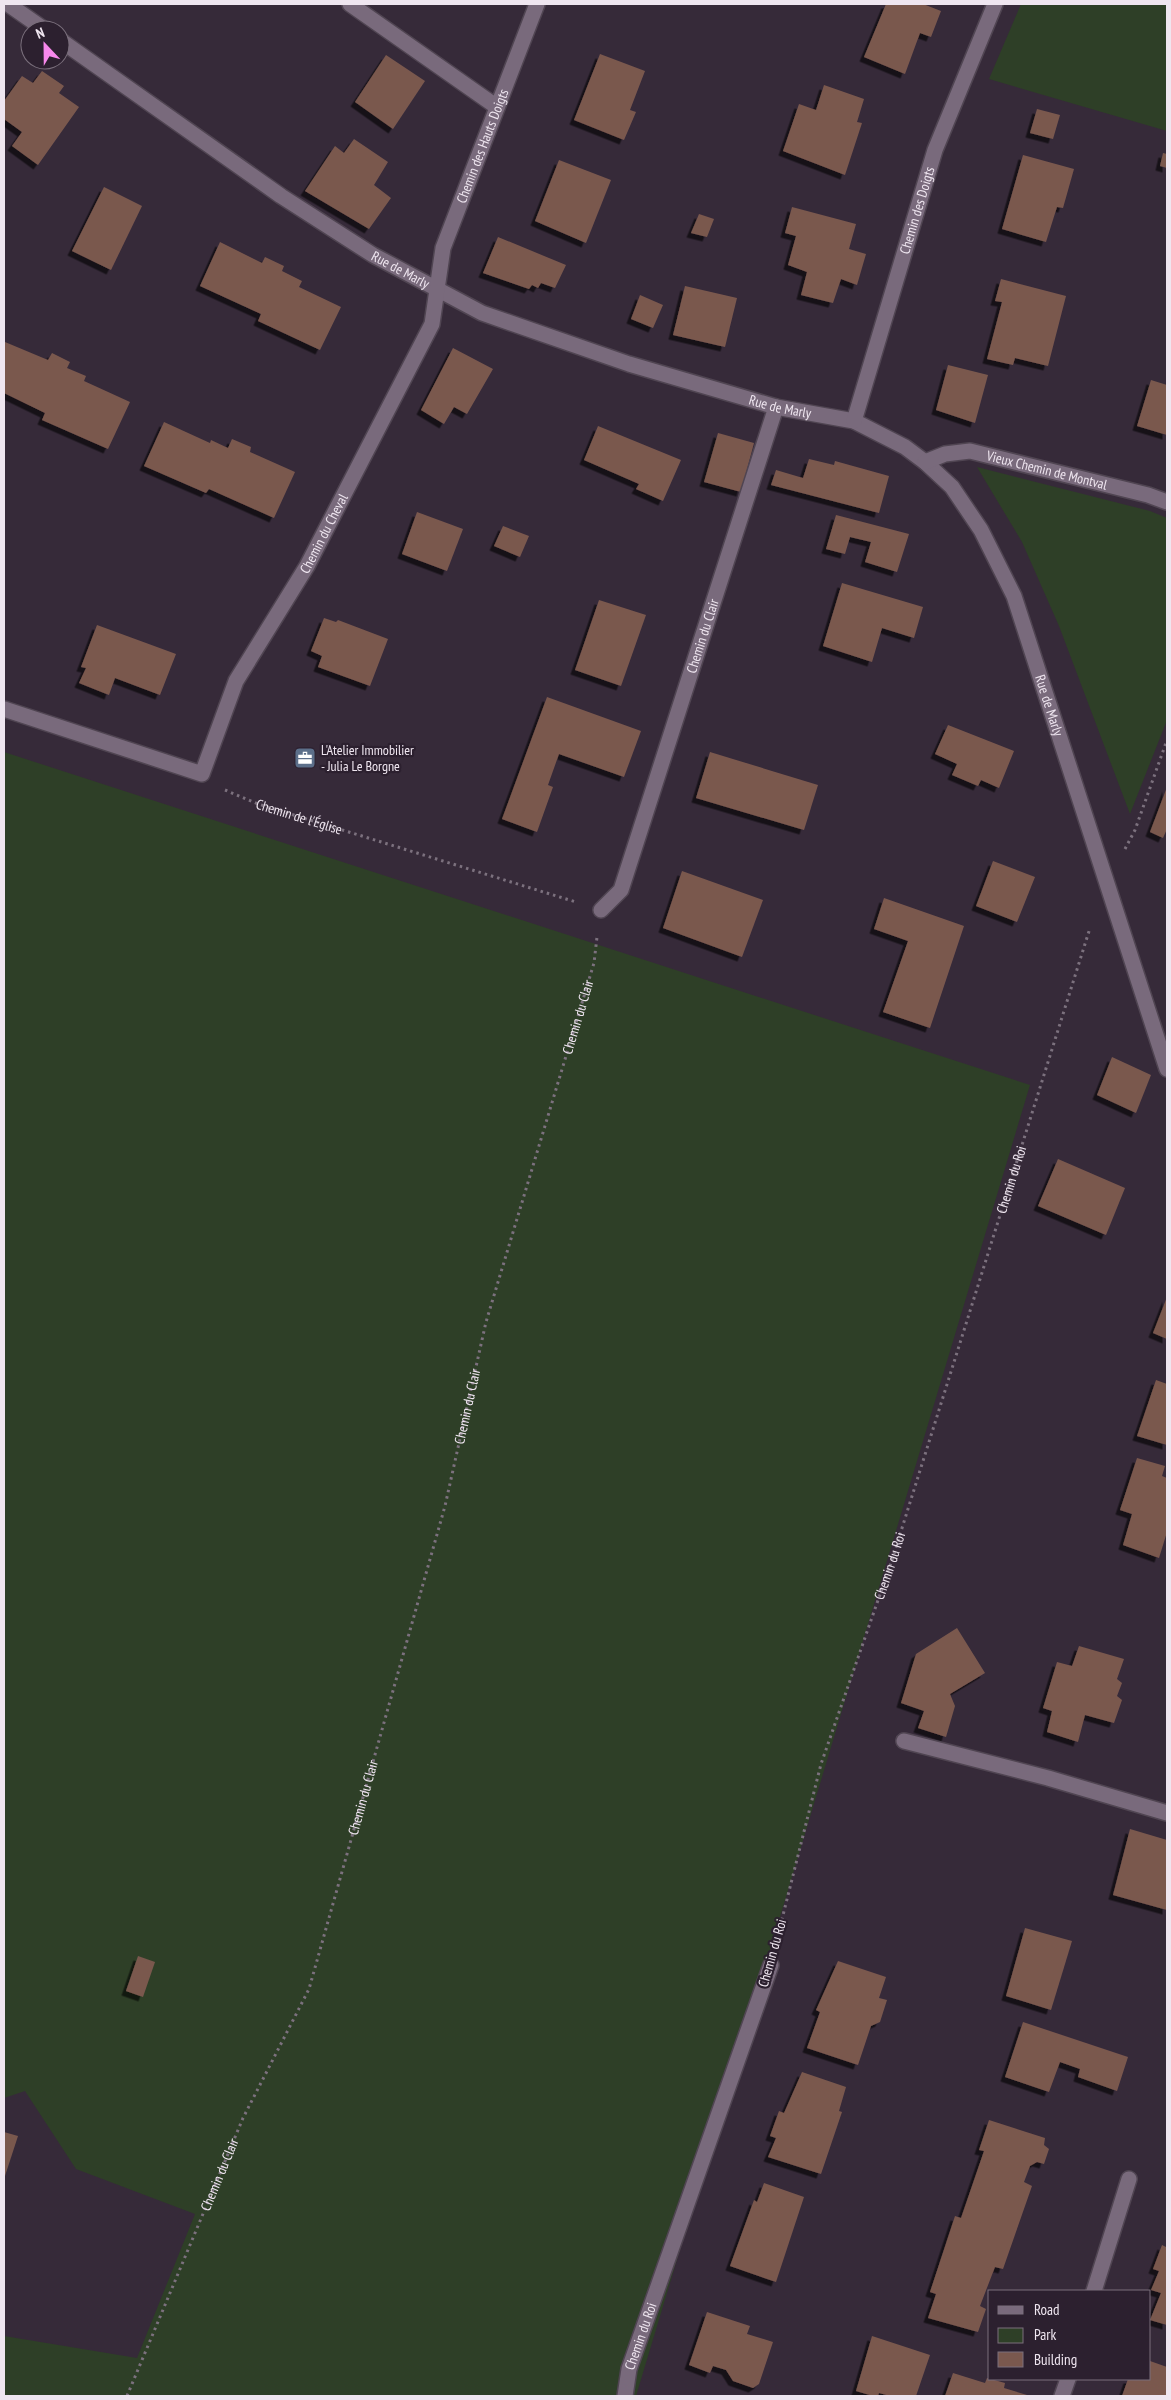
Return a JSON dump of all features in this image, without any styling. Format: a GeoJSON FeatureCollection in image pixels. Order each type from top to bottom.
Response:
{"type":"FeatureCollection","features":[{"type":"Feature","properties":{"kind":"street"},"geometry":{"type":"LineString","coordinates":[[8,4],[31,20]]}},
{"type":"Feature","properties":{"kind":"street"},"geometry":{"type":"LineString","coordinates":[[350,4],[497,107]]}},
{"type":"Feature","properties":{"kind":"street","name":"Chemin des Hauts Doigts"},"geometry":{"type":"LineString","coordinates":[[437,291],[443,248],[537,4]]}},
{"type":"Feature","properties":{"kind":"street","name":"Chemin des Doigts"},"geometry":{"type":"LineString","coordinates":[[854,421],[935,150],[995,4]]}},
{"type":"Feature","properties":{"kind":"street","name":"Rue de Marly"},"geometry":{"type":"LineString","coordinates":[[70,47],[281,196],[373,255],[437,291],[482,313],[628,364],[776,406],[854,421],[905,447],[926,462],[952,487],[981,530],[1014,596],[1167,1069]]}},
{"type":"Feature","properties":{"kind":"street","name":"Chemin du Cheval"},"geometry":{"type":"LineString","coordinates":[[202,774],[236,681],[307,566],[432,324],[437,291]]}},
{"type":"Feature","properties":{"kind":"street","name":"Chemin du Clair"},"geometry":{"type":"LineString","coordinates":[[601,910],[621,890],[776,406]]}},
{"type":"Feature","properties":{"kind":"street","name":"Vieux Chemin de Montval"},"geometry":{"type":"LineString","coordinates":[[926,462],[945,454],[970,451],[1148,495],[1167,502]]}},
{"type":"Feature","properties":{"kind":"street"},"geometry":{"type":"LineString","coordinates":[[4,709],[202,774]]}},
{"type":"Feature","properties":{"kind":"street"},"geometry":{"type":"LineString","coordinates":[[904,1741],[1048,1778],[1167,1813]]}},
{"type":"Feature","properties":{"kind":"street","name":"Chemin du Roi"},"geometry":{"type":"LineString","coordinates":[[625,2396],[629,2369],[771,1965]]}},
{"type":"Feature","properties":{"kind":"street"},"geometry":{"type":"LineString","coordinates":[[1094,2290],[1129,2179]]}},
{"type":"Feature","properties":{"kind":"street"},"geometry":{"type":"LineString","coordinates":[[1062,2396],[1068,2380]]}},
{"type":"Feature","properties":{"kind":"path","name":"Chemin du Roi"},"geometry":{"type":"LineString","coordinates":[[771,1965],[821,1764],[892,1560],[1096,910],[1135,830],[1167,740]]}},
{"type":"Feature","properties":{"kind":"path","name":"Chemin de l'Église"},"geometry":{"type":"LineString","coordinates":[[202,774],[220,788],[258,804],[601,910]]}},
{"type":"Feature","properties":{"kind":"path","name":"Chemin du Clair"},"geometry":{"type":"LineString","coordinates":[[127,2396],[242,2118],[309,1989],[444,1506],[486,1322],[594,963],[601,910]]}},
{"type":"Feature","properties":{"kind":"green space"},"geometry":{"type":"Polygon","coordinates":[[[1021,4],[1167,4],[1167,131],[989,79],[1021,4]]]}},
{"type":"Feature","properties":{"kind":"green space"},"geometry":{"type":"Polygon","coordinates":[[[977,467],[1150,511],[1167,518],[1167,720],[1130,814],[1059,626],[1022,542],[977,467]]]}},
{"type":"Feature","properties":{"kind":"green space"},"geometry":{"type":"Polygon","coordinates":[[[4,752],[1030,1085],[636,2396],[4,2396],[4,2336],[137,2358],[195,2214],[76,2169],[25,2091],[4,2098],[4,752]]]}},
{"type":"Feature","properties":{"kind":"building"},"geometry":{"type":"Polygon","coordinates":[[[886,4],[923,4],[941,11],[931,37],[920,33],[905,74],[864,57],[886,4]]]}},
{"type":"Feature","properties":{"kind":"building"},"geometry":{"type":"Polygon","coordinates":[[[600,54],[645,71],[630,110],[636,112],[624,140],[574,120],[600,54]]]}},
{"type":"Feature","properties":{"kind":"building"},"geometry":{"type":"Polygon","coordinates":[[[386,55],[425,81],[393,129],[355,102],[386,55]]]}},
{"type":"Feature","properties":{"kind":"building"},"geometry":{"type":"Polygon","coordinates":[[[42,71],[64,86],[59,93],[79,107],[38,165],[12,146],[22,132],[4,119],[4,101],[22,76],[33,83],[42,71]]]}},
{"type":"Feature","properties":{"kind":"building"},"geometry":{"type":"Polygon","coordinates":[[[824,85],[864,99],[857,122],[862,123],[845,175],[783,151],[799,104],[816,110],[824,85]]]}},
{"type":"Feature","properties":{"kind":"building"},"geometry":{"type":"Polygon","coordinates":[[[1037,109],[1060,115],[1053,139],[1030,133],[1037,109]]]}},
{"type":"Feature","properties":{"kind":"building"},"geometry":{"type":"Polygon","coordinates":[[[354,139],[388,162],[374,185],[391,198],[369,229],[305,191],[335,146],[344,153],[354,139]]]}},
{"type":"Feature","properties":{"kind":"building"},"geometry":{"type":"Polygon","coordinates":[[[1163,153],[1167,154],[1167,168],[1160,166],[1163,153]]]}},
{"type":"Feature","properties":{"kind":"building"},"geometry":{"type":"Polygon","coordinates":[[[1023,155],[1074,169],[1063,208],[1057,207],[1046,242],[1002,229],[1023,155]]]}},
{"type":"Feature","properties":{"kind":"building"},"geometry":{"type":"Polygon","coordinates":[[[559,160],[611,180],[586,243],[535,221],[559,160]]]}},
{"type":"Feature","properties":{"kind":"building"},"geometry":{"type":"Polygon","coordinates":[[[104,187],[142,206],[111,270],[72,251],[104,187]]]}},
{"type":"Feature","properties":{"kind":"building"},"geometry":{"type":"Polygon","coordinates":[[[792,207],[856,224],[849,249],[866,254],[857,285],[841,279],[833,303],[801,295],[807,272],[788,265],[796,236],[785,233],[792,207]]]}},
{"type":"Feature","properties":{"kind":"building"},"geometry":{"type":"Polygon","coordinates":[[[699,214],[714,219],[707,237],[691,233],[699,214]]]}},
{"type":"Feature","properties":{"kind":"building"},"geometry":{"type":"Polygon","coordinates":[[[498,237],[566,265],[555,288],[541,283],[538,288],[532,285],[529,289],[483,273],[498,237]]]}},
{"type":"Feature","properties":{"kind":"building"},"geometry":{"type":"Polygon","coordinates":[[[220,242],[262,263],[265,257],[284,266],[282,271],[302,281],[299,287],[341,307],[320,350],[258,321],[261,314],[200,286],[220,242]]]}},
{"type":"Feature","properties":{"kind":"building"},"geometry":{"type":"Polygon","coordinates":[[[1001,279],[1066,296],[1048,366],[1015,358],[1013,365],[987,359],[1002,302],[995,301],[1001,279]]]}},
{"type":"Feature","properties":{"kind":"building"},"geometry":{"type":"Polygon","coordinates":[[[685,286],[737,298],[725,347],[673,335],[685,286]]]}},
{"type":"Feature","properties":{"kind":"building"},"geometry":{"type":"Polygon","coordinates":[[[640,295],[663,305],[653,328],[631,319],[640,295]]]}},
{"type":"Feature","properties":{"kind":"building"},"geometry":{"type":"Polygon","coordinates":[[[5,342],[48,360],[52,353],[70,362],[67,368],[86,376],[84,381],[130,402],[108,449],[42,420],[45,413],[4,393],[5,342]]]}},
{"type":"Feature","properties":{"kind":"building"},"geometry":{"type":"Polygon","coordinates":[[[453,348],[493,369],[467,414],[454,407],[444,424],[421,410],[453,348]]]}},
{"type":"Feature","properties":{"kind":"building"},"geometry":{"type":"Polygon","coordinates":[[[948,365],[988,375],[975,423],[936,410],[948,365]]]}},
{"type":"Feature","properties":{"kind":"building"},"geometry":{"type":"Polygon","coordinates":[[[1151,380],[1167,385],[1167,435],[1137,426],[1151,380]]]}},
{"type":"Feature","properties":{"kind":"building"},"geometry":{"type":"Polygon","coordinates":[[[164,422],[210,443],[211,440],[228,448],[232,439],[251,447],[250,452],[295,472],[274,518],[209,489],[206,493],[144,466],[164,422]]]}},
{"type":"Feature","properties":{"kind":"building"},"geometry":{"type":"Polygon","coordinates":[[[598,426],[681,460],[663,501],[636,489],[639,484],[584,460],[598,426]]]}},
{"type":"Feature","properties":{"kind":"building"},"geometry":{"type":"Polygon","coordinates":[[[718,433],[754,443],[741,492],[704,482],[718,433]]]}},
{"type":"Feature","properties":{"kind":"building"},"geometry":{"type":"Polygon","coordinates":[[[809,459],[834,465],[835,461],[889,476],[879,513],[771,485],[776,470],[803,478],[809,459]]]}},
{"type":"Feature","properties":{"kind":"building"},"geometry":{"type":"Polygon","coordinates":[[[417,512],[463,529],[447,571],[402,554],[417,512]]]}},
{"type":"Feature","properties":{"kind":"building"},"geometry":{"type":"Polygon","coordinates":[[[836,515],[909,534],[897,572],[865,562],[871,542],[850,537],[845,554],[826,549],[836,515]]]}},
{"type":"Feature","properties":{"kind":"building"},"geometry":{"type":"Polygon","coordinates":[[[503,526],[529,536],[520,557],[494,546],[503,526]]]}},
{"type":"Feature","properties":{"kind":"building"},"geometry":{"type":"Polygon","coordinates":[[[842,583],[923,607],[914,638],[882,628],[872,662],[823,646],[842,583]]]}},
{"type":"Feature","properties":{"kind":"building"},"geometry":{"type":"Polygon","coordinates":[[[599,600],[646,615],[621,686],[575,670],[599,600]]]}},
{"type":"Feature","properties":{"kind":"building"},"geometry":{"type":"Polygon","coordinates":[[[324,618],[336,622],[338,620],[388,639],[370,686],[318,667],[322,656],[311,651],[324,618]]]}},
{"type":"Feature","properties":{"kind":"building"},"geometry":{"type":"Polygon","coordinates":[[[97,625],[176,654],[160,695],[115,678],[109,695],[79,683],[86,668],[81,667],[97,625]]]}},
{"type":"Feature","properties":{"kind":"building"},"geometry":{"type":"Polygon","coordinates":[[[547,697],[641,731],[624,777],[559,754],[548,785],[553,787],[537,832],[502,819],[547,697]]]}},
{"type":"Feature","properties":{"kind":"building"},"geometry":{"type":"Polygon","coordinates":[[[948,725],[1014,751],[999,788],[981,780],[978,786],[952,775],[957,764],[935,754],[948,725]]]}},
{"type":"Feature","properties":{"kind":"building"},"geometry":{"type":"Polygon","coordinates":[[[710,752],[818,785],[804,830],[696,798],[710,752]]]}},
{"type":"Feature","properties":{"kind":"building"},"geometry":{"type":"Polygon","coordinates":[[[1167,787],[1167,829],[1163,838],[1150,832],[1167,787]]]}},
{"type":"Feature","properties":{"kind":"building"},"geometry":{"type":"Polygon","coordinates":[[[993,861],[1035,877],[1017,922],[976,906],[993,861]]]}},
{"type":"Feature","properties":{"kind":"building"},"geometry":{"type":"Polygon","coordinates":[[[682,871],[763,900],[742,957],[663,928],[682,871]]]}},
{"type":"Feature","properties":{"kind":"building"},"geometry":{"type":"Polygon","coordinates":[[[884,898],[964,926],[930,1028],[883,1012],[908,941],[874,929],[884,898]]]}},
{"type":"Feature","properties":{"kind":"building"},"geometry":{"type":"Polygon","coordinates":[[[1112,1057],[1151,1075],[1136,1113],[1097,1095],[1112,1057]]]}},
{"type":"Feature","properties":{"kind":"building"},"geometry":{"type":"Polygon","coordinates":[[[1058,1159],[1125,1188],[1106,1235],[1038,1206],[1058,1159]]]}},
{"type":"Feature","properties":{"kind":"building"},"geometry":{"type":"Polygon","coordinates":[[[1167,1297],[1167,1339],[1153,1333],[1167,1297]]]}},
{"type":"Feature","properties":{"kind":"building"},"geometry":{"type":"Polygon","coordinates":[[[1156,1380],[1167,1384],[1167,1445],[1137,1436],[1156,1380]]]}},
{"type":"Feature","properties":{"kind":"building"},"geometry":{"type":"Polygon","coordinates":[[[1137,1458],[1165,1466],[1162,1476],[1167,1478],[1167,1532],[1159,1558],[1123,1545],[1132,1514],[1120,1510],[1137,1458]]]}},
{"type":"Feature","properties":{"kind":"building"},"geometry":{"type":"Polygon","coordinates":[[[957,1628],[985,1673],[950,1694],[955,1706],[946,1737],[918,1728],[924,1711],[901,1703],[916,1654],[957,1628]]]}},
{"type":"Feature","properties":{"kind":"building"},"geometry":{"type":"Polygon","coordinates":[[[1079,1646],[1124,1659],[1117,1679],[1122,1683],[1117,1696],[1122,1700],[1114,1723],[1085,1715],[1078,1742],[1047,1732],[1052,1711],[1043,1708],[1057,1662],[1072,1666],[1079,1646]]]}},
{"type":"Feature","properties":{"kind":"building"},"geometry":{"type":"Polygon","coordinates":[[[1130,1829],[1167,1840],[1167,1910],[1113,1895],[1130,1829]]]}},
{"type":"Feature","properties":{"kind":"building"},"geometry":{"type":"Polygon","coordinates":[[[1025,1928],[1072,1941],[1051,2010],[1006,1996],[1025,1928]]]}},
{"type":"Feature","properties":{"kind":"building"},"geometry":{"type":"Polygon","coordinates":[[[138,1956],[155,1962],[143,1997],[126,1991],[138,1956]]]}},
{"type":"Feature","properties":{"kind":"building"},"geometry":{"type":"Polygon","coordinates":[[[838,1961],[886,1977],[879,1998],[887,2000],[880,2022],[871,2026],[858,2065],[807,2048],[820,2012],[816,2010],[838,1961]]]}},
{"type":"Feature","properties":{"kind":"building"},"geometry":{"type":"Polygon","coordinates":[[[1023,2022],[1128,2057],[1117,2091],[1078,2077],[1080,2069],[1060,2062],[1049,2092],[1005,2077],[1023,2022]]]}},
{"type":"Feature","properties":{"kind":"building"},"geometry":{"type":"Polygon","coordinates":[[[802,2072],[846,2087],[839,2111],[842,2112],[821,2174],[768,2157],[776,2138],[770,2136],[779,2111],[784,2113],[802,2072]]]}},
{"type":"Feature","properties":{"kind":"building"},"geometry":{"type":"Polygon","coordinates":[[[989,2120],[1045,2138],[1044,2145],[1049,2149],[1044,2164],[1037,2162],[1030,2166],[1024,2182],[1032,2186],[1003,2269],[995,2267],[980,2306],[986,2309],[978,2332],[928,2318],[936,2294],[930,2292],[955,2216],[961,2218],[984,2151],[979,2150],[989,2120]]]}},
{"type":"Feature","properties":{"kind":"building"},"geometry":{"type":"Polygon","coordinates":[[[4,2132],[18,2136],[4,2179],[4,2132]]]}},
{"type":"Feature","properties":{"kind":"building"},"geometry":{"type":"Polygon","coordinates":[[[764,2183],[804,2197],[776,2282],[730,2266],[754,2200],[757,2202],[764,2183]]]}},
{"type":"Feature","properties":{"kind":"building"},"geometry":{"type":"Polygon","coordinates":[[[1167,2244],[1167,2325],[1151,2320],[1161,2293],[1151,2290],[1159,2271],[1153,2269],[1162,2245],[1166,2247],[1167,2244]]]}},
{"type":"Feature","properties":{"kind":"building"},"geometry":{"type":"Polygon","coordinates":[[[707,2312],[750,2326],[747,2334],[773,2342],[759,2384],[753,2388],[733,2381],[726,2370],[713,2366],[710,2373],[689,2365],[707,2312]]]}},
{"type":"Feature","properties":{"kind":"building"},"geometry":{"type":"Polygon","coordinates":[[[872,2336],[930,2355],[916,2396],[890,2396],[879,2393],[878,2396],[873,2396],[856,2391],[872,2336]]]}},
{"type":"Feature","properties":{"kind":"building"},"geometry":{"type":"Polygon","coordinates":[[[1151,2361],[1167,2367],[1167,2396],[1122,2396],[1128,2380],[1151,2380],[1151,2361]]]}},
{"type":"Feature","properties":{"kind":"building"},"geometry":{"type":"Polygon","coordinates":[[[953,2373],[985,2383],[987,2378],[988,2380],[1005,2383],[1004,2388],[1027,2395],[945,2396],[953,2373]]]}},
{"type":"Feature","properties":{"kind":"place","name":"L'Atelier Immobilier - Julia Le Borgne"},"geometry":{"type":"Point","coordinates":[305,758]}}]}
